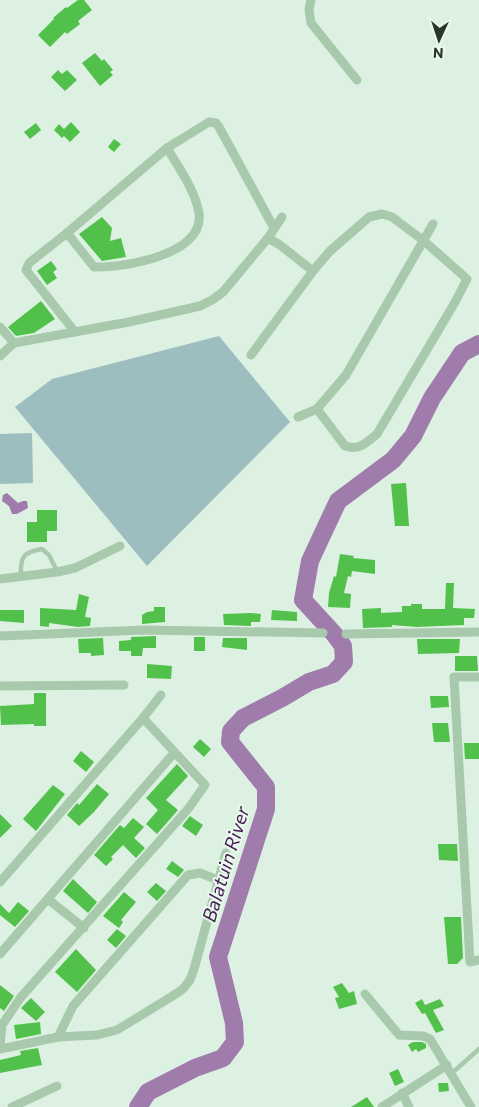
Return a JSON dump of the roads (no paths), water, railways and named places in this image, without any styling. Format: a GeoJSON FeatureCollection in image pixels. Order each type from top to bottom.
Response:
{"type":"FeatureCollection","features":[{"type":"Feature","properties":{"kind":"street"},"geometry":{"type":"LineString","coordinates":[[311,0],[309,10],[311,23],[356,80]]}},
{"type":"Feature","properties":{"kind":"street"},"geometry":{"type":"LineString","coordinates":[[74,332],[26,270],[28,263],[67,233],[167,148],[209,122],[216,123],[274,228]]}},
{"type":"Feature","properties":{"kind":"street"},"geometry":{"type":"LineString","coordinates":[[67,233],[94,268],[110,268],[154,259],[183,245],[197,230],[199,214],[190,187],[167,148]]}},
{"type":"Feature","properties":{"kind":"street"},"geometry":{"type":"LineString","coordinates":[[251,355],[330,251],[375,214],[392,216],[467,279],[378,434],[358,447],[345,446],[317,409]]}},
{"type":"Feature","properties":{"kind":"street"},"geometry":{"type":"LineString","coordinates":[[0,356],[14,343],[129,322],[200,306],[223,292],[268,238],[282,217]]}},
{"type":"Feature","properties":{"kind":"street"},"geometry":{"type":"LineString","coordinates":[[298,417],[317,409],[346,375],[433,224]]}},
{"type":"Feature","properties":{"kind":"street"},"geometry":{"type":"LineString","coordinates":[[268,238],[313,271]]}},
{"type":"Feature","properties":{"kind":"street"},"geometry":{"type":"LineString","coordinates":[[0,327],[14,343]]}},
{"type":"Feature","properties":{"kind":"street"},"geometry":{"type":"LineString","coordinates":[[0,579],[75,568],[120,546]]}},
{"type":"Feature","properties":{"kind":"street"},"geometry":{"type":"LineString","coordinates":[[0,636],[144,630],[323,633]]}},
{"type":"Feature","properties":{"kind":"street"},"geometry":{"type":"LineString","coordinates":[[346,634],[479,632]]}},
{"type":"Feature","properties":{"kind":"street"},"geometry":{"type":"LineString","coordinates":[[475,961],[454,677],[479,677]]}},
{"type":"Feature","properties":{"kind":"street"},"geometry":{"type":"LineString","coordinates":[[0,686],[124,685]]}},
{"type":"Feature","properties":{"kind":"street"},"geometry":{"type":"LineString","coordinates":[[0,882],[161,695]]}},
{"type":"Feature","properties":{"kind":"street"},"geometry":{"type":"LineString","coordinates":[[143,718],[205,785],[188,809],[21,997],[2,1025],[0,1048],[58,1037],[97,1035],[117,1030],[172,997],[183,988],[190,980],[194,969],[226,853]]}},
{"type":"Feature","properties":{"kind":"street"},"geometry":{"type":"LineString","coordinates":[[0,954],[49,900],[174,753]]}},
{"type":"Feature","properties":{"kind":"street"},"geometry":{"type":"LineString","coordinates":[[58,1037],[73,1006],[188,875],[200,873],[218,880]]}},
{"type":"Feature","properties":{"kind":"street"},"geometry":{"type":"LineString","coordinates":[[49,900],[84,928]]}},
{"type":"Feature","properties":{"kind":"street"},"geometry":{"type":"LineString","coordinates":[[364,994],[399,1035],[423,1036],[430,1039],[471,1107]]}},
{"type":"Feature","properties":{"kind":"street"},"geometry":{"type":"LineString","coordinates":[[382,1107],[446,1065]]}},
{"type":"Feature","properties":{"kind":"street"},"geometry":{"type":"LineString","coordinates":[[12,1107],[57,1086]]}},
{"type":"Feature","properties":{"kind":"street"},"geometry":{"type":"LineString","coordinates":[[402,1093],[409,1107]]}},
{"type":"Feature","properties":{"kind":"lane"},"geometry":{"type":"LineString","coordinates":[[20,577],[20,566],[23,556],[31,551],[42,549],[49,555],[58,572]]}},
{"type":"Feature","properties":{"kind":"lane"},"geometry":{"type":"LineString","coordinates":[[451,1074],[479,1050]]}},
{"type":"Feature","properties":{"kind":"waterway","name":"Balatuin River"},"geometry":{"type":"LineString","coordinates":[[138,1107],[148,1092],[195,1068],[223,1058],[235,1042],[234,1023],[218,957],[266,809],[266,787],[230,742],[231,731],[243,718],[309,682],[333,674],[344,662],[343,646],[303,600],[310,561],[338,501],[393,460],[413,436],[432,398],[462,353],[479,344]]}}]}
